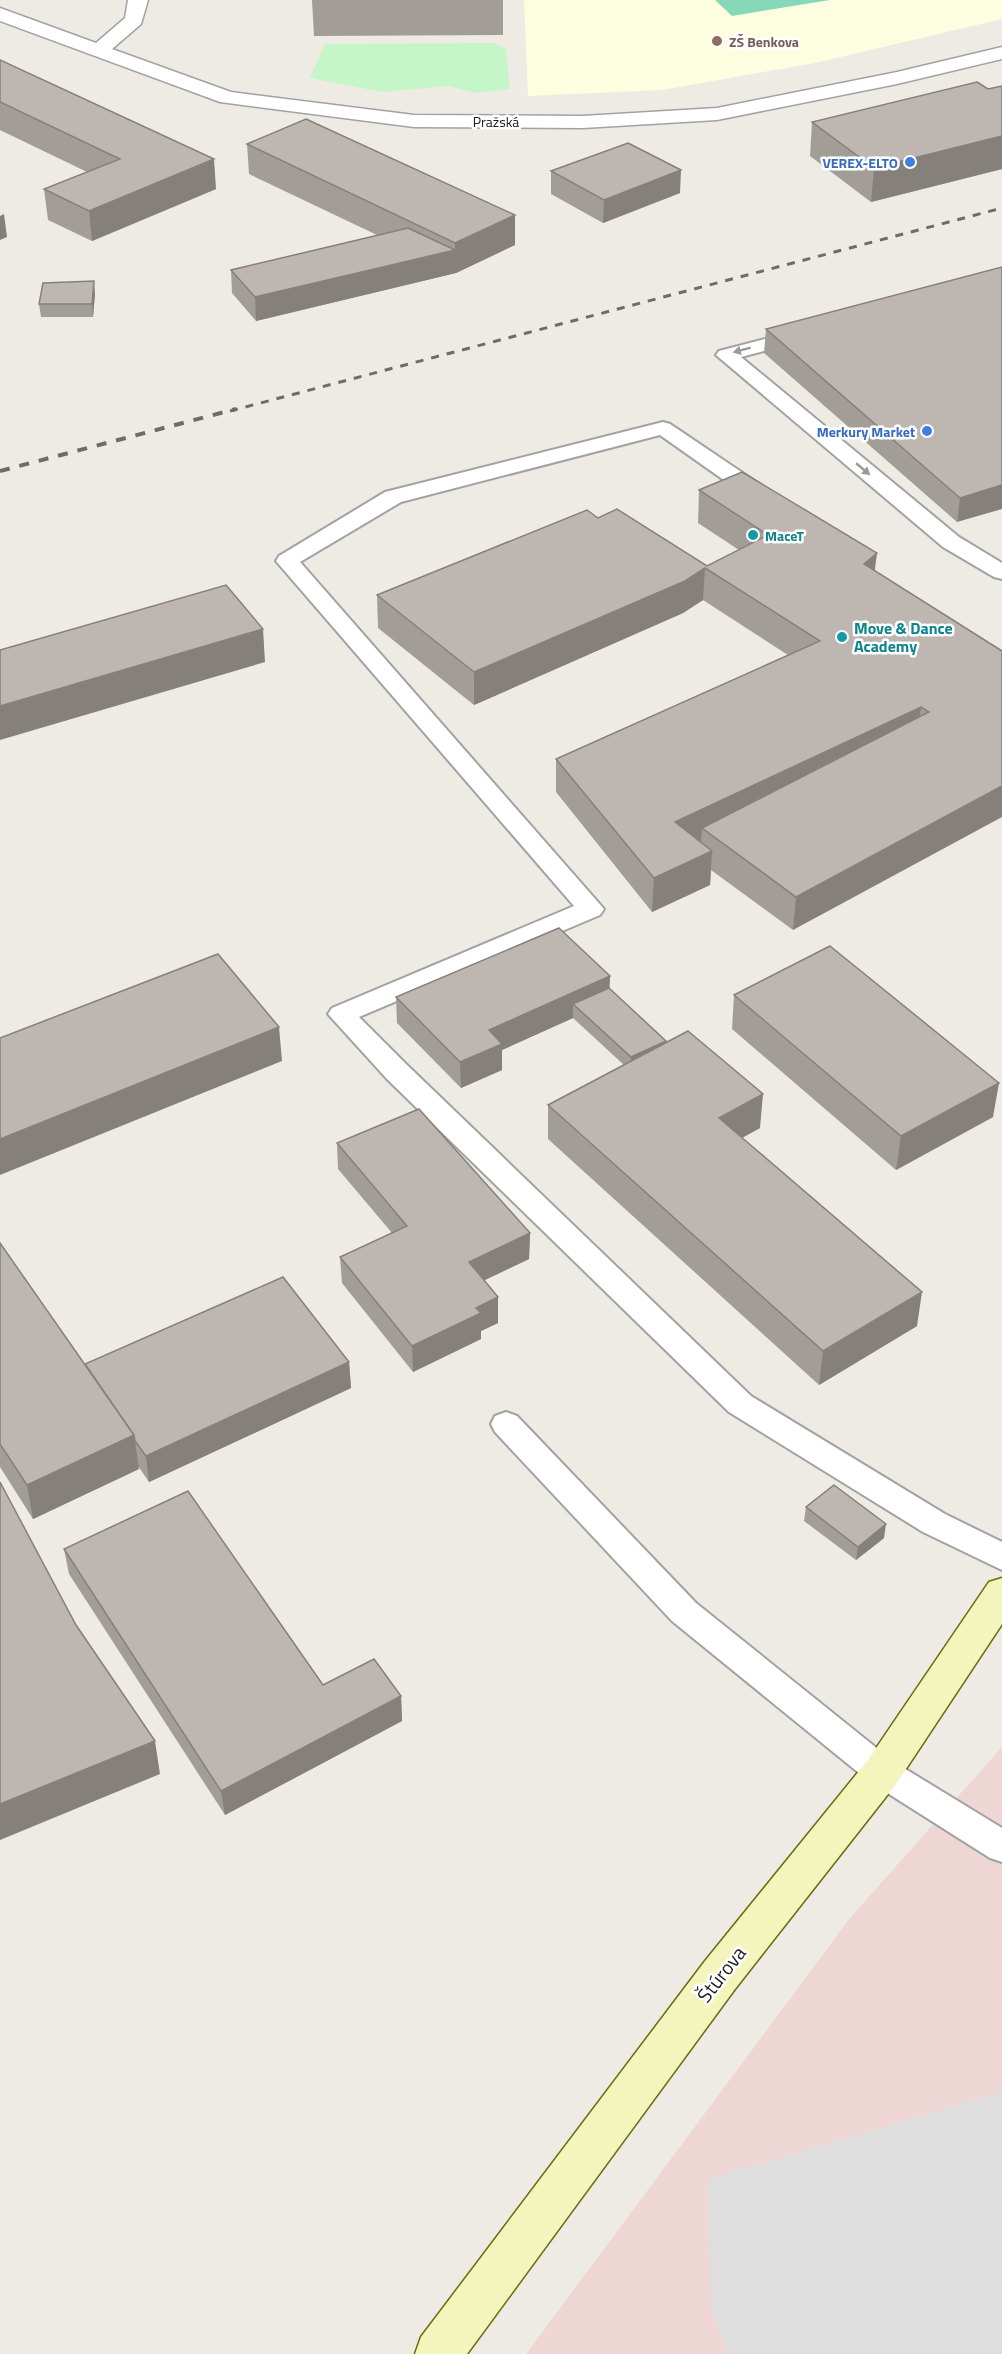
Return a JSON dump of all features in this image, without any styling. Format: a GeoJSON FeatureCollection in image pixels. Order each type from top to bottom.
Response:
{"type":"FeatureCollection","features":[{"type":"Feature","properties":{"kind":"street"},"geometry":{"type":"LineString","coordinates":[[98,51],[134,20],[138,0]]}},
{"type":"Feature","properties":{"kind":"street","name":"Pražská"},"geometry":{"type":"LineString","coordinates":[[0,14],[226,98],[414,121],[572,122],[717,114],[897,78],[1002,53]]}},
{"type":"Feature","properties":{"kind":"street","name":"Štúrova"},"geometry":{"type":"LineString","coordinates":[[438,2354],[720,1974],[882,1772],[1002,1593]]}},
{"type":"Feature","properties":{"kind":"lane"},"geometry":{"type":"LineString","coordinates":[[818,331],[726,355],[951,543],[1002,572]]}},
{"type":"Feature","properties":{"kind":"lane"},"geometry":{"type":"LineString","coordinates":[[779,508],[663,428],[393,497],[286,561],[591,909],[341,1014],[397,1072],[740,1404],[934,1523],[1002,1557]]}},
{"type":"Feature","properties":{"kind":"lane"},"geometry":{"type":"LineString","coordinates":[[506,1425],[684,1612],[882,1772],[1002,1847]]}},
{"type":"Feature","properties":{"kind":"shaded area","name":"ZŠ Benkova"},"geometry":{"type":"Polygon","coordinates":[[[524,0],[1002,0],[1002,19],[815,63],[662,90],[528,96],[524,0]]]}},
{"type":"Feature","properties":{"kind":"shaded area"},"geometry":{"type":"Polygon","coordinates":[[[1002,1747],[1002,2354],[526,2354],[850,1918],[1002,1747]]]}},
{"type":"Feature","properties":{"kind":"shaded area"},"geometry":{"type":"Polygon","coordinates":[[[1002,2092],[1002,2354],[728,2354],[711,2307],[709,2179],[1002,2092]]]}},
{"type":"Feature","properties":{"kind":"green space"},"geometry":{"type":"Polygon","coordinates":[[[715,0],[830,0],[732,16],[715,0]]]}},
{"type":"Feature","properties":{"kind":"green space"},"geometry":{"type":"Polygon","coordinates":[[[494,43],[506,49],[510,89],[476,93],[449,86],[383,92],[310,78],[325,44],[494,43]]]}},
{"type":"Feature","properties":{"kind":"building"},"geometry":{"type":"Polygon","coordinates":[[[0,60],[214,159],[89,211],[44,189],[120,159],[0,102],[0,60]]]}},
{"type":"Feature","properties":{"kind":"building"},"geometry":{"type":"Polygon","coordinates":[[[977,82],[988,89],[1002,86],[1002,136],[874,168],[812,122],[977,82]]]}},
{"type":"Feature","properties":{"kind":"building"},"geometry":{"type":"Polygon","coordinates":[[[306,119],[515,215],[455,243],[247,144],[306,119]]]}},
{"type":"Feature","properties":{"kind":"building"},"geometry":{"type":"Polygon","coordinates":[[[628,143],[681,170],[604,200],[551,171],[628,143]]]}},
{"type":"Feature","properties":{"kind":"building"},"geometry":{"type":"Polygon","coordinates":[[[408,228],[455,250],[255,297],[231,270],[408,228]]]}},
{"type":"Feature","properties":{"kind":"building","name":"Merkury Market"},"geometry":{"type":"Polygon","coordinates":[[[1002,267],[1002,485],[960,498],[766,329],[1002,267]]]}},
{"type":"Feature","properties":{"kind":"building"},"geometry":{"type":"Polygon","coordinates":[[[94,281],[92,304],[39,304],[43,283],[94,281]]]}},
{"type":"Feature","properties":{"kind":"building"},"geometry":{"type":"Polygon","coordinates":[[[742,472],[877,553],[864,564],[1002,651],[1002,786],[796,897],[702,828],[929,712],[921,707],[675,822],[712,851],[654,878],[556,759],[820,641],[705,568],[685,581],[474,672],[377,595],[587,510],[598,518],[617,509],[707,566],[768,535],[699,490],[742,472]]]}},
{"type":"Feature","properties":{"kind":"building"},"geometry":{"type":"Polygon","coordinates":[[[226,585],[263,629],[0,706],[0,650],[226,585]]]}},
{"type":"Feature","properties":{"kind":"building"},"geometry":{"type":"Polygon","coordinates":[[[559,928],[610,976],[489,1030],[502,1044],[460,1062],[396,997],[559,928]]]}},
{"type":"Feature","properties":{"kind":"building"},"geometry":{"type":"Polygon","coordinates":[[[830,946],[999,1083],[901,1136],[734,995],[830,946]]]}},
{"type":"Feature","properties":{"kind":"building"},"geometry":{"type":"Polygon","coordinates":[[[218,954],[279,1027],[0,1139],[0,1038],[218,954]]]}},
{"type":"Feature","properties":{"kind":"building"},"geometry":{"type":"Polygon","coordinates":[[[609,988],[666,1041],[631,1057],[573,1004],[609,988]]]}},
{"type":"Feature","properties":{"kind":"building"},"geometry":{"type":"Polygon","coordinates":[[[688,1031],[763,1094],[719,1118],[922,1292],[823,1351],[548,1105],[688,1031]]]}},
{"type":"Feature","properties":{"kind":"building"},"geometry":{"type":"Polygon","coordinates":[[[419,1109],[530,1233],[469,1262],[498,1297],[476,1308],[481,1313],[412,1346],[340,1257],[407,1226],[337,1143],[419,1109]]]}},
{"type":"Feature","properties":{"kind":"building"},"geometry":{"type":"Polygon","coordinates":[[[0,1243],[134,1435],[27,1485],[0,1444],[0,1243]]]}},
{"type":"Feature","properties":{"kind":"building"},"geometry":{"type":"Polygon","coordinates":[[[283,1277],[349,1362],[146,1456],[85,1364],[283,1277]]]}},
{"type":"Feature","properties":{"kind":"building"},"geometry":{"type":"Polygon","coordinates":[[[0,1482],[76,1625],[155,1741],[0,1804],[0,1482]]]}},
{"type":"Feature","properties":{"kind":"building"},"geometry":{"type":"Polygon","coordinates":[[[834,1485],[886,1524],[858,1547],[806,1507],[834,1485]]]}},
{"type":"Feature","properties":{"kind":"building"},"geometry":{"type":"Polygon","coordinates":[[[188,1491],[323,1685],[374,1659],[401,1696],[221,1791],[64,1549],[188,1491]]]}},
{"type":"Feature","properties":{"kind":"railway"},"geometry":{"type":"LineString","coordinates":[[230,411],[1002,208]]}},
{"type":"Feature","properties":{"kind":"railway"},"geometry":{"type":"LineString","coordinates":[[0,471],[236,409]]}},
{"type":"Feature","properties":{"kind":"place","name":"ZŠ Benkova"},"geometry":{"type":"Point","coordinates":[717,41]}},
{"type":"Feature","properties":{"kind":"place","name":"VEREX-ELTO"},"geometry":{"type":"Point","coordinates":[910,162]}},
{"type":"Feature","properties":{"kind":"place","name":"Merkury Market"},"geometry":{"type":"Point","coordinates":[927,431]}},
{"type":"Feature","properties":{"kind":"place","name":"MaceT"},"geometry":{"type":"Point","coordinates":[753,535]}},
{"type":"Feature","properties":{"kind":"place","name":"Move & Dance Academy"},"geometry":{"type":"Point","coordinates":[842,637]}}]}
